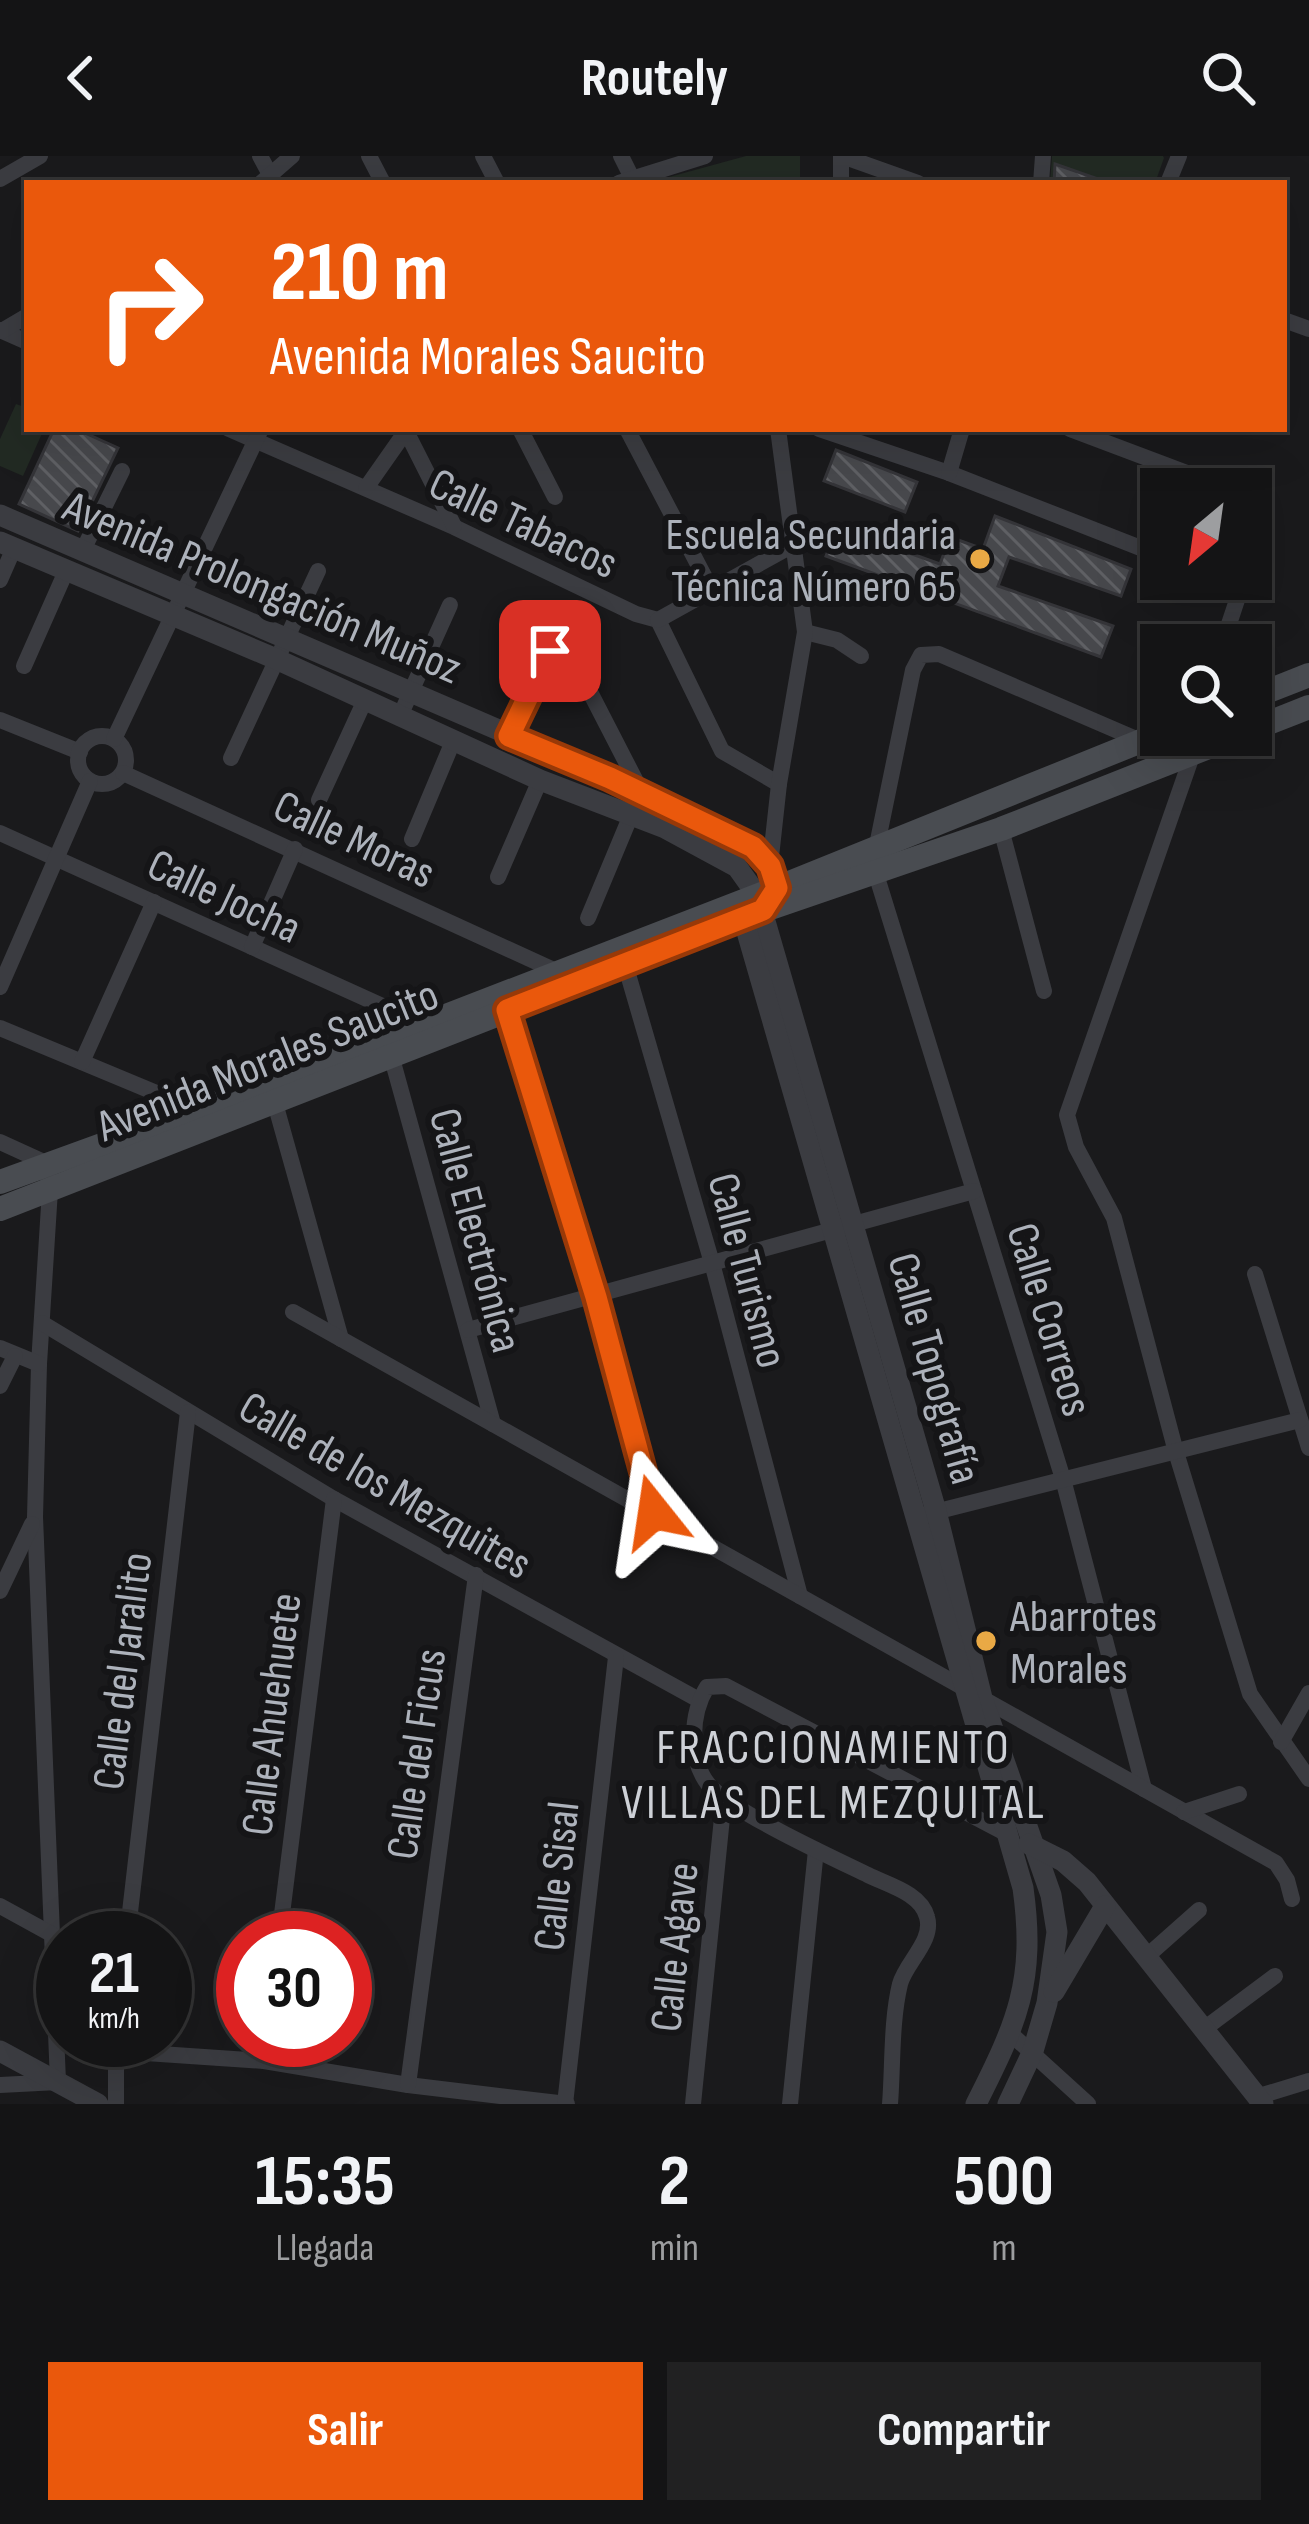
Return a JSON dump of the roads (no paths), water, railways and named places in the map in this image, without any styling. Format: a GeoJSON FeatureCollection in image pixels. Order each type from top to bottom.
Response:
{"type":"FeatureCollection","features":[{"type":"Feature","properties":{"kind":"main road"},"geometry":{"type":"LineString","coordinates":[[1272,690],[1309,675]]}},
{"type":"Feature","properties":{"kind":"main road"},"geometry":{"type":"LineString","coordinates":[[1272,722],[1309,707]]}},
{"type":"Feature","properties":{"kind":"main road","name":"Avenida Morales Saucito"},"geometry":{"type":"LineString","coordinates":[[0,1209],[420,1023],[625,964],[877,845],[1140,741]]}},
{"type":"Feature","properties":{"kind":"main road","name":"Avenida Morales Saucito"},"geometry":{"type":"LineString","coordinates":[[0,1182],[197,1110],[391,1055],[504,1001],[556,970],[762,896],[876,874],[1185,756]]}},
{"type":"Feature","properties":{"kind":"street"},"geometry":{"type":"LineString","coordinates":[[0,179],[40,156]]}},
{"type":"Feature","properties":{"kind":"street"},"geometry":{"type":"LineString","coordinates":[[270,180],[292,156]]}},
{"type":"Feature","properties":{"kind":"street"},"geometry":{"type":"LineString","coordinates":[[631,180],[705,156]]}},
{"type":"Feature","properties":{"kind":"street"},"geometry":{"type":"LineString","coordinates":[[842,156],[910,180]]}},
{"type":"Feature","properties":{"kind":"street"},"geometry":{"type":"LineString","coordinates":[[367,488],[404,432]]}},
{"type":"Feature","properties":{"kind":"street"},"geometry":{"type":"LineString","coordinates":[[406,432],[454,527]]}},
{"type":"Feature","properties":{"kind":"street"},"geometry":{"type":"LineString","coordinates":[[522,432],[555,497]]}},
{"type":"Feature","properties":{"kind":"street"},"geometry":{"type":"LineString","coordinates":[[629,432],[712,591]]}},
{"type":"Feature","properties":{"kind":"street"},"geometry":{"type":"LineString","coordinates":[[762,896],[805,632],[778,432]]}},
{"type":"Feature","properties":{"kind":"street"},"geometry":{"type":"LineString","coordinates":[[832,432],[1140,548]]}},
{"type":"Feature","properties":{"kind":"street"},"geometry":{"type":"LineString","coordinates":[[949,473],[961,432]]}},
{"type":"Feature","properties":{"kind":"street"},"geometry":{"type":"LineString","coordinates":[[1078,432],[1174,468]]}},
{"type":"Feature","properties":{"kind":"street"},"geometry":{"type":"LineString","coordinates":[[114,739],[258,435]]}},
{"type":"Feature","properties":{"kind":"street","name":"Calle Tabacos"},"geometry":{"type":"LineString","coordinates":[[258,435],[636,614],[658,620]]}},
{"type":"Feature","properties":{"kind":"street"},"geometry":{"type":"LineString","coordinates":[[83,550],[122,471]]}},
{"type":"Feature","properties":{"kind":"street","name":"Avenida Prolongación Muñoz"},"geometry":{"type":"LineString","coordinates":[[0,515],[180,593],[365,700],[540,780],[665,829],[737,866],[762,896]]}},
{"type":"Feature","properties":{"kind":"street"},"geometry":{"type":"LineString","coordinates":[[0,580],[7,545]]}},
{"type":"Feature","properties":{"kind":"street","name":"Avenida Prolongación Muñoz"},"geometry":{"type":"LineString","coordinates":[[7,545],[173,616],[410,693],[610,778],[753,847],[762,896]]}},
{"type":"Feature","properties":{"kind":"street"},"geometry":{"type":"LineString","coordinates":[[779,784],[722,751],[658,620],[793,545]]}},
{"type":"Feature","properties":{"kind":"street"},"geometry":{"type":"LineString","coordinates":[[24,666],[67,569]]}},
{"type":"Feature","properties":{"kind":"street"},"geometry":{"type":"LineString","coordinates":[[231,758],[318,571]]}},
{"type":"Feature","properties":{"kind":"street"},"geometry":{"type":"LineString","coordinates":[[400,716],[450,605]]}},
{"type":"Feature","properties":{"kind":"street"},"geometry":{"type":"LineString","coordinates":[[805,632],[837,640],[861,656]]}},
{"type":"Feature","properties":{"kind":"street"},"geometry":{"type":"LineString","coordinates":[[509,736],[550,651]]}},
{"type":"Feature","properties":{"kind":"street"},"geometry":{"type":"LineString","coordinates":[[877,845],[913,670],[921,655],[938,654],[1140,733]]}},
{"type":"Feature","properties":{"kind":"street"},"geometry":{"type":"LineString","coordinates":[[590,692],[642,794]]}},
{"type":"Feature","properties":{"kind":"street"},"geometry":{"type":"LineString","coordinates":[[319,800],[365,700]]}},
{"type":"Feature","properties":{"kind":"street"},"geometry":{"type":"LineString","coordinates":[[1,722],[80,752]]}},
{"type":"Feature","properties":{"kind":"street"},"geometry":{"type":"LineString","coordinates":[[98,737],[114,739],[124,751],[123,773],[105,784],[90,781],[80,768],[80,752],[98,737]]}},
{"type":"Feature","properties":{"kind":"street"},"geometry":{"type":"LineString","coordinates":[[412,839],[454,739]]}},
{"type":"Feature","properties":{"kind":"street"},"geometry":{"type":"LineString","coordinates":[[1192,756],[1066,1115],[1076,1147],[1114,1218],[1175,1452],[1250,1694],[1309,1779]]}},
{"type":"Feature","properties":{"kind":"street","name":"Calle Moras"},"geometry":{"type":"LineString","coordinates":[[123,773],[556,970]]}},
{"type":"Feature","properties":{"kind":"street"},"geometry":{"type":"LineString","coordinates":[[597,802],[610,778]]}},
{"type":"Feature","properties":{"kind":"street"},"geometry":{"type":"LineString","coordinates":[[498,877],[540,780]]}},
{"type":"Feature","properties":{"kind":"street"},"geometry":{"type":"LineString","coordinates":[[0,987],[90,781]]}},
{"type":"Feature","properties":{"kind":"street"},"geometry":{"type":"LineString","coordinates":[[588,919],[631,815]]}},
{"type":"Feature","properties":{"kind":"street"},"geometry":{"type":"LineString","coordinates":[[1001,829],[1044,991]]}},
{"type":"Feature","properties":{"kind":"street","name":"Calle Jocha"},"geometry":{"type":"LineString","coordinates":[[0,833],[420,1023]]}},
{"type":"Feature","properties":{"kind":"street"},"geometry":{"type":"LineString","coordinates":[[252,947],[295,849]]}},
{"type":"Feature","properties":{"kind":"street","name":"Calle Correos"},"geometry":{"type":"LineString","coordinates":[[876,874],[1063,1479],[1144,1789]]}},
{"type":"Feature","properties":{"kind":"street","name":"Calle Topografía"},"geometry":{"type":"LineString","coordinates":[[762,896],[843,1227],[1023,1888],[1028,1924],[1024,1991],[1011,2034],[976,2104]]}},
{"type":"Feature","properties":{"kind":"street"},"geometry":{"type":"LineString","coordinates":[[82,1063],[154,902]]}},
{"type":"Feature","properties":{"kind":"street","name":"Calle Turismo"},"geometry":{"type":"LineString","coordinates":[[625,964],[712,1263],[800,1596]]}},
{"type":"Feature","properties":{"kind":"street"},"geometry":{"type":"LineString","coordinates":[[504,1001],[596,1297],[654,1512]]}},
{"type":"Feature","properties":{"kind":"street"},"geometry":{"type":"LineString","coordinates":[[0,1028],[197,1110]]}},
{"type":"Feature","properties":{"kind":"street","name":"Calle Electrónica"},"geometry":{"type":"LineString","coordinates":[[391,1055],[493,1424]]}},
{"type":"Feature","properties":{"kind":"street"},"geometry":{"type":"LineString","coordinates":[[272,1092],[341,1339]]}},
{"type":"Feature","properties":{"kind":"street"},"geometry":{"type":"LineString","coordinates":[[0,1142],[46,1163],[50,1190],[35,1517],[51,1911]]}},
{"type":"Feature","properties":{"kind":"street"},"geometry":{"type":"LineString","coordinates":[[468,1330],[974,1191]]}},
{"type":"Feature","properties":{"kind":"street"},"geometry":{"type":"LineString","coordinates":[[1255,1274],[1309,1448]]}},
{"type":"Feature","properties":{"kind":"street"},"geometry":{"type":"LineString","coordinates":[[293,1312],[1276,1863],[1292,1899]]}},
{"type":"Feature","properties":{"kind":"street","name":"Calle de los Mezquites"},"geometry":{"type":"LineString","coordinates":[[42,1323],[334,1499],[700,1700]]}},
{"type":"Feature","properties":{"kind":"street"},"geometry":{"type":"LineString","coordinates":[[0,1386],[7,1352],[39,1364]]}},
{"type":"Feature","properties":{"kind":"street","name":"Calle del Jaralito"},"geometry":{"type":"LineString","coordinates":[[130,1911],[188,1412]]}},
{"type":"Feature","properties":{"kind":"street"},"geometry":{"type":"LineString","coordinates":[[925,1515],[1300,1420]]}},
{"type":"Feature","properties":{"kind":"street","name":"Calle Ahuehuete"},"geometry":{"type":"LineString","coordinates":[[282,1911],[334,1499]]}},
{"type":"Feature","properties":{"kind":"street"},"geometry":{"type":"LineString","coordinates":[[0,1591],[35,1517]]}},
{"type":"Feature","properties":{"kind":"street","name":"Calle del Ficus"},"geometry":{"type":"LineString","coordinates":[[408,2085],[476,1575]]}},
{"type":"Feature","properties":{"kind":"street","name":"Calle Sisal"},"geometry":{"type":"LineString","coordinates":[[566,2104],[616,1657]]}},
{"type":"Feature","properties":{"kind":"street"},"geometry":{"type":"LineString","coordinates":[[890,2104],[900,1983],[926,1937],[927,1917],[915,1898],[816,1850],[707,1784],[694,1737],[707,1687],[726,1686],[1063,1861],[1106,1906],[1259,2101],[1309,2081]]}},
{"type":"Feature","properties":{"kind":"street","name":"Calle Topografía"},"geometry":{"type":"LineString","coordinates":[[972,1693],[1051,1894],[1057,1932],[1047,2003]]}},
{"type":"Feature","properties":{"kind":"street"},"geometry":{"type":"LineString","coordinates":[[1281,1742],[1309,1693]]}},
{"type":"Feature","properties":{"kind":"street"},"geometry":{"type":"LineString","coordinates":[[1184,1812],[1239,1794]]}},
{"type":"Feature","properties":{"kind":"street","name":"Calle Agave"},"geometry":{"type":"LineString","coordinates":[[693,2104],[724,1798]]}},
{"type":"Feature","properties":{"kind":"street"},"geometry":{"type":"LineString","coordinates":[[790,2104],[816,1850]]}},
{"type":"Feature","properties":{"kind":"street"},"geometry":{"type":"LineString","coordinates":[[0,1906],[36,1926]]}},
{"type":"Feature","properties":{"kind":"street"},"geometry":{"type":"LineString","coordinates":[[1008,2104],[1034,2051],[1047,2003],[1106,1906]]}},
{"type":"Feature","properties":{"kind":"street"},"geometry":{"type":"LineString","coordinates":[[1147,1957],[1199,1910]]}},
{"type":"Feature","properties":{"kind":"street"},"geometry":{"type":"LineString","coordinates":[[1204,2029],[1275,1976]]}},
{"type":"Feature","properties":{"kind":"street"},"geometry":{"type":"LineString","coordinates":[[1011,2034],[1088,2104]]}},
{"type":"Feature","properties":{"kind":"street"},"geometry":{"type":"LineString","coordinates":[[0,2051],[98,2104]]}},
{"type":"Feature","properties":{"kind":"street"},"geometry":{"type":"LineString","coordinates":[[57,2067],[58,2082]]}},
{"type":"Feature","properties":{"kind":"street"},"geometry":{"type":"LineString","coordinates":[[116,2067],[116,2104]]}},
{"type":"Feature","properties":{"kind":"street"},"geometry":{"type":"LineString","coordinates":[[300,2067],[566,2104]]}},
{"type":"Feature","properties":{"kind":"street"},"geometry":{"type":"LineString","coordinates":[[0,2085],[58,2082]]}},
{"type":"Feature","properties":{"kind":"place","name":"Escuela Secundaria Técnica Número 65"},"geometry":{"type":"Point","coordinates":[980,559]}},
{"type":"Feature","properties":{"kind":"place","name":"Abarrotes Morales"},"geometry":{"type":"Point","coordinates":[986,1641]}},
{"type":"Feature","properties":{"kind":"district","name":"FRACCIONAMIENTO VILLAS DEL MEZQUITAL"},"geometry":{"type":"Point","coordinates":[834,1774]}}]}
